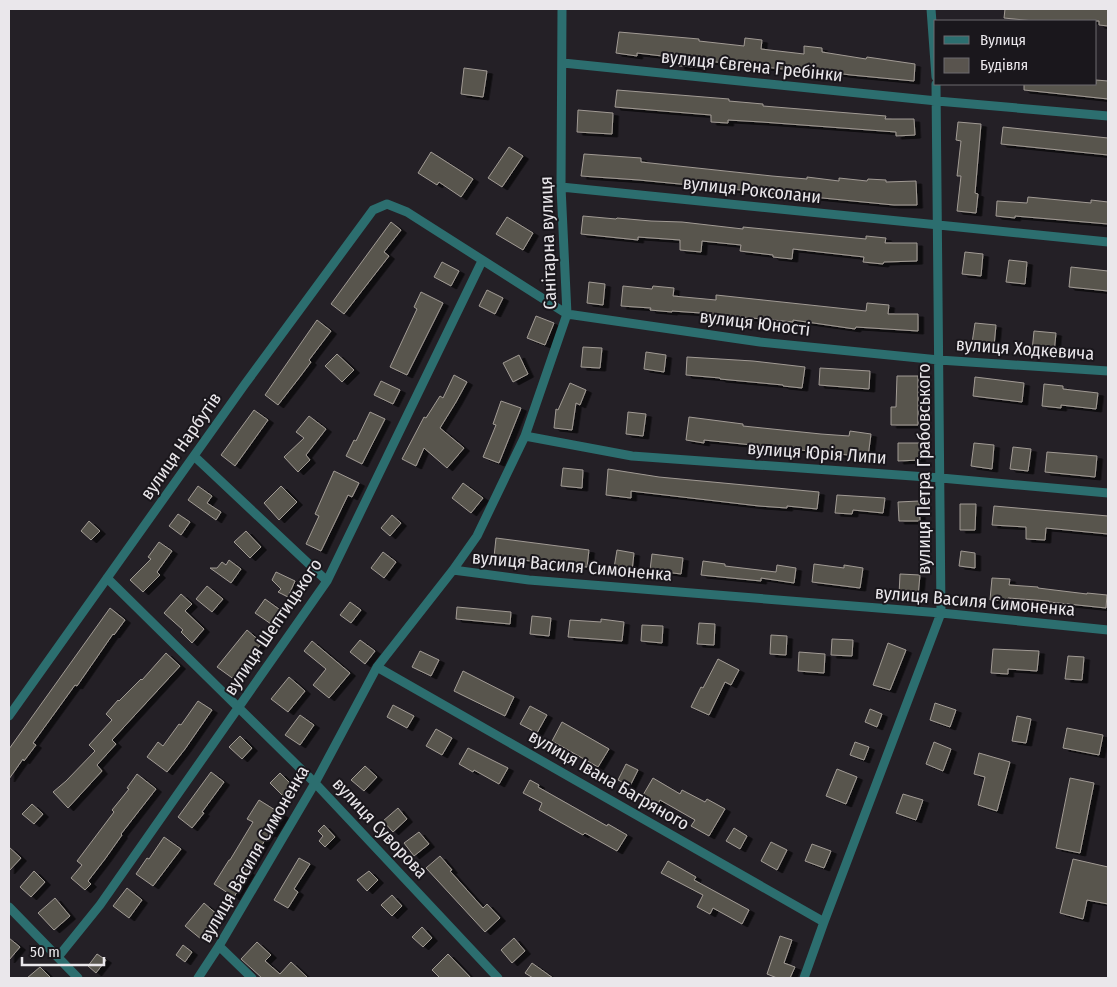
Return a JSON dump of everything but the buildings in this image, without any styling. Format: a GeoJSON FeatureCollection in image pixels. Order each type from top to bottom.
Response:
{"type":"FeatureCollection","features":[{"type":"Feature","properties":{"kind":"street","name":"Санітарна вулиця"},"geometry":{"type":"LineString","coordinates":[[453,570],[478,536],[525,436],[567,314],[561,187],[562,9]]}},
{"type":"Feature","properties":{"kind":"street"},"geometry":{"type":"LineString","coordinates":[[931,9],[934,50]]}},
{"type":"Feature","properties":{"kind":"street","name":"вулиця Євгена Гребінки"},"geometry":{"type":"LineString","coordinates":[[562,63],[937,101],[1108,116]]}},
{"type":"Feature","properties":{"kind":"street","name":"вулиця Петра Грабовського"},"geometry":{"type":"LineString","coordinates":[[804,978],[941,613],[939,226],[936,85]]}},
{"type":"Feature","properties":{"kind":"street","name":"вулиця Роксолани"},"geometry":{"type":"LineString","coordinates":[[561,187],[1108,242]]}},
{"type":"Feature","properties":{"kind":"street","name":"вулиця Нарбутів"},"geometry":{"type":"LineString","coordinates":[[9,716],[194,456],[373,210],[387,204],[407,212],[482,261]]}},
{"type":"Feature","properties":{"kind":"street"},"geometry":{"type":"LineString","coordinates":[[482,261],[567,314]]}},
{"type":"Feature","properties":{"kind":"street","name":"вулиця Шептицького"},"geometry":{"type":"LineString","coordinates":[[58,957],[100,905],[327,582],[482,261]]}},
{"type":"Feature","properties":{"kind":"street","name":"вулиця Юності"},"geometry":{"type":"LineString","coordinates":[[567,314],[760,342],[939,360]]}},
{"type":"Feature","properties":{"kind":"street","name":"вулиця Ходкевича"},"geometry":{"type":"LineString","coordinates":[[939,360],[1108,371]]}},
{"type":"Feature","properties":{"kind":"street","name":"вулиця Юрія Липи"},"geometry":{"type":"LineString","coordinates":[[525,436],[632,456],[940,478],[1108,493]]}},
{"type":"Feature","properties":{"kind":"street"},"geometry":{"type":"LineString","coordinates":[[194,456],[327,582]]}},
{"type":"Feature","properties":{"kind":"street","name":"вулиця Василя Симоненка"},"geometry":{"type":"LineString","coordinates":[[198,978],[219,946],[315,783],[377,667],[453,570],[530,580],[941,613],[1108,630]]}},
{"type":"Feature","properties":{"kind":"street","name":"вулиця Суворова"},"geometry":{"type":"LineString","coordinates":[[107,578],[315,783],[498,978]]}},
{"type":"Feature","properties":{"kind":"street","name":"вулиця Івана Багряного"},"geometry":{"type":"LineString","coordinates":[[377,667],[824,922]]}},
{"type":"Feature","properties":{"kind":"street"},"geometry":{"type":"LineString","coordinates":[[9,907],[78,978]]}},
{"type":"Feature","properties":{"kind":"street"},"geometry":{"type":"LineString","coordinates":[[219,946],[252,978]]}}]}
